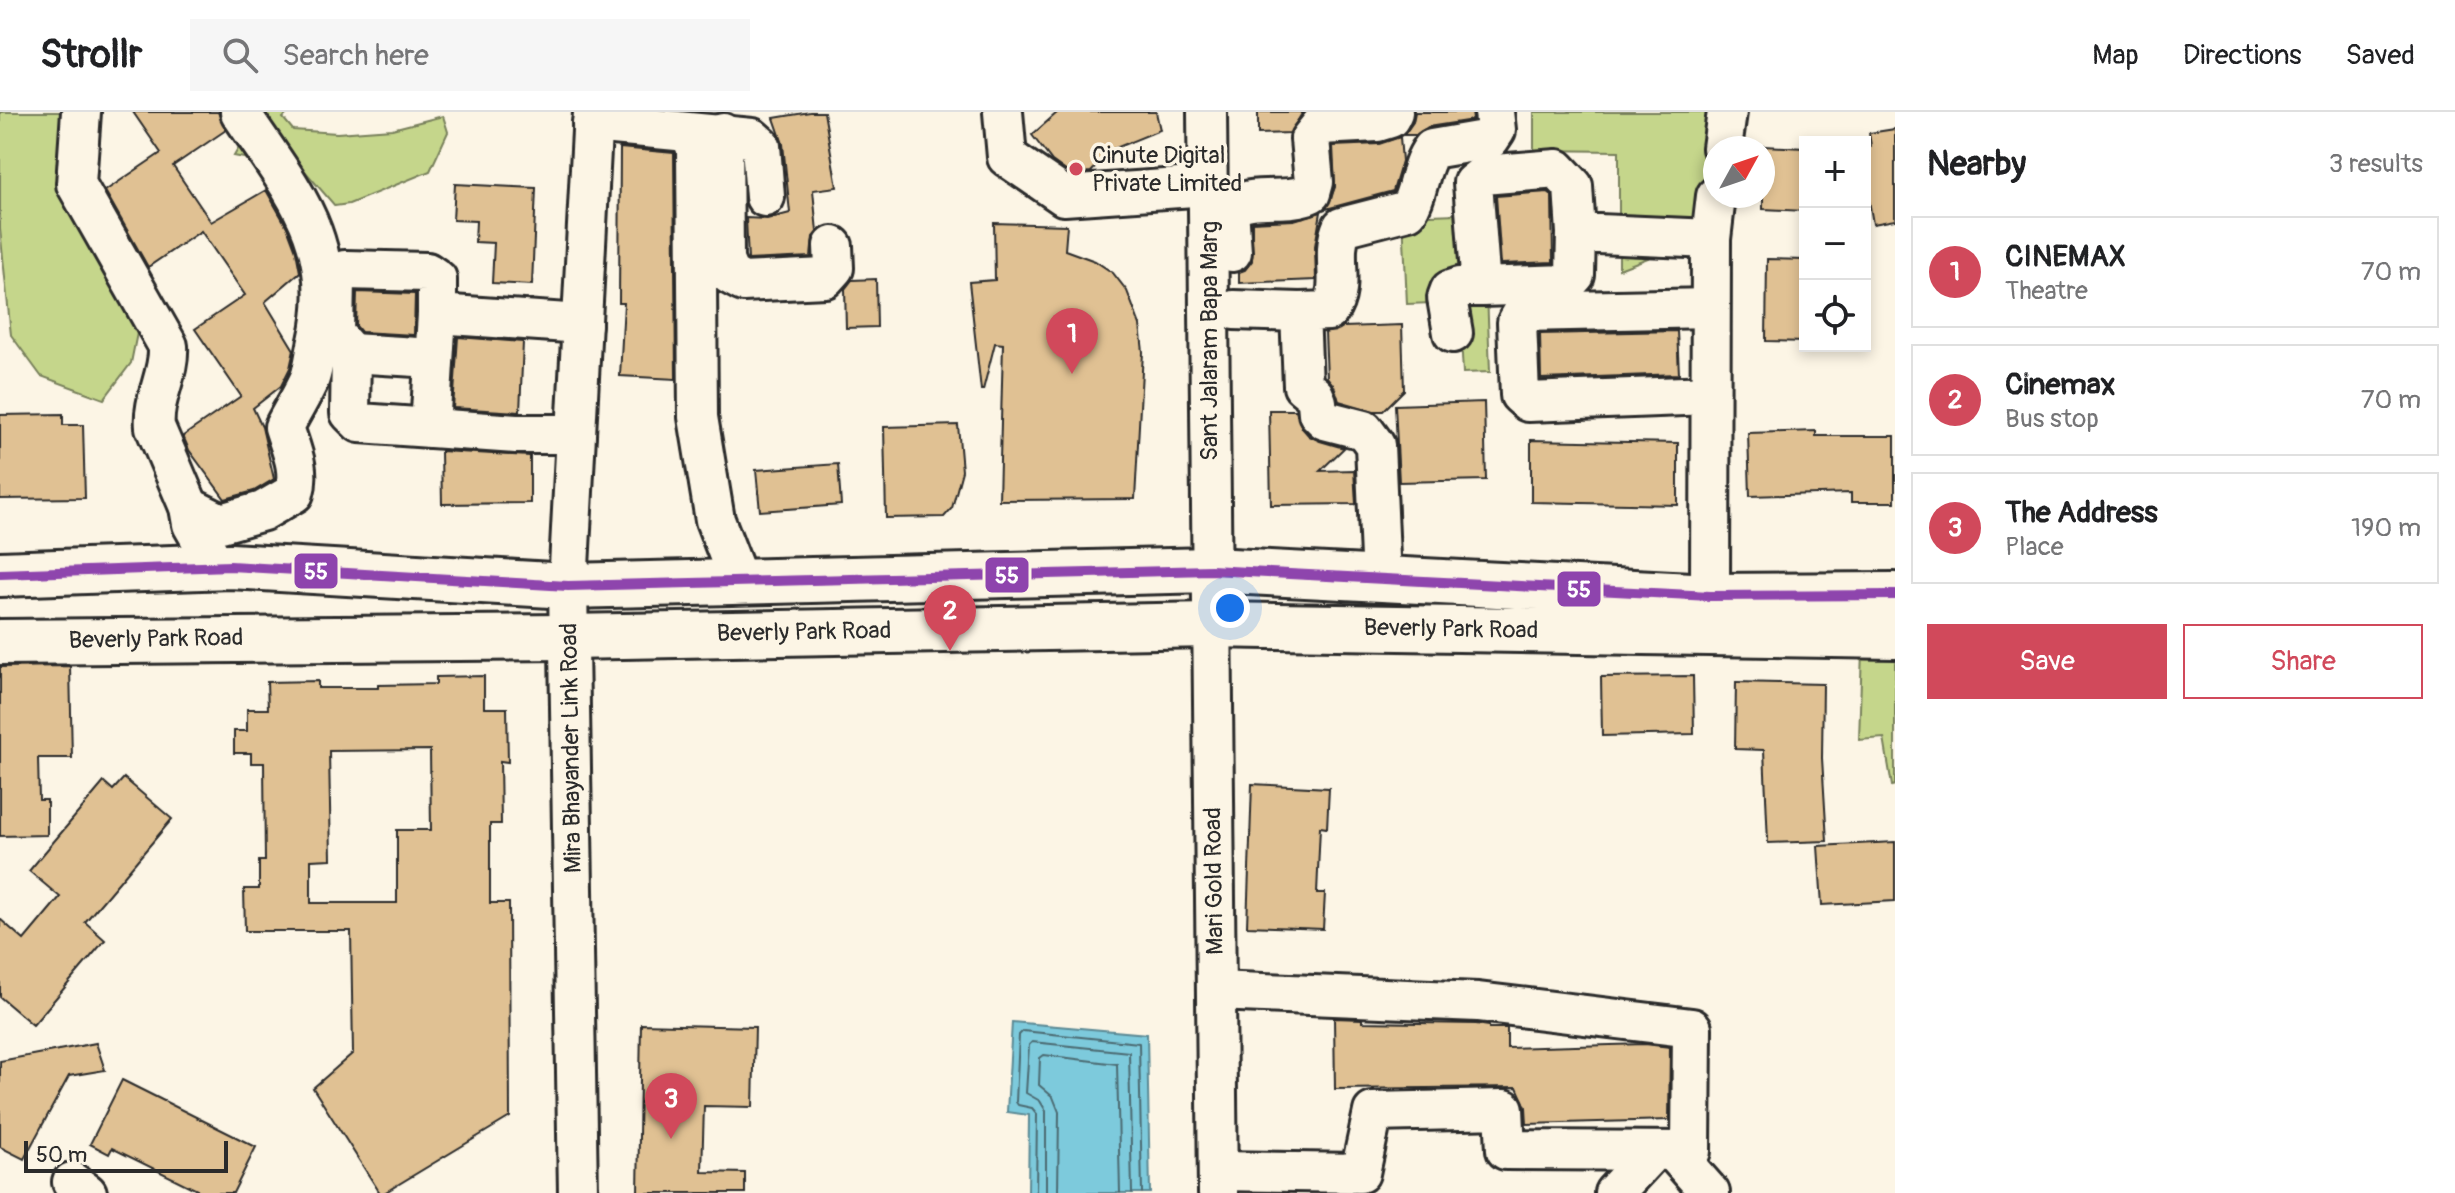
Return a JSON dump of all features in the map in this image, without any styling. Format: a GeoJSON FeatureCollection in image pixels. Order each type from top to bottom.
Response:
{"type":"FeatureCollection","features":[{"type":"Feature","properties":{"kind":"main road","name":"Beverly Park Road"},"geometry":{"type":"LineString","coordinates":[[0,574],[216,566],[568,586],[1211,570],[1710,596],[1895,595]]}},
{"type":"Feature","properties":{"kind":"main road","name":"Beverly Park Road"},"geometry":{"type":"LineString","coordinates":[[0,642],[569,637],[1211,625],[1895,636]]}},
{"type":"Feature","properties":{"kind":"street"},"geometry":{"type":"LineString","coordinates":[[81,112],[76,184],[168,346],[169,358],[154,413],[155,427],[189,507],[192,524],[216,566]]}},
{"type":"Feature","properties":{"kind":"street"},"geometry":{"type":"LineString","coordinates":[[189,507],[221,523],[263,511],[294,493],[298,479],[284,427],[310,377],[326,292],[311,224],[240,112]]}},
{"type":"Feature","properties":{"kind":"street"},"geometry":{"type":"LineString","coordinates":[[1003,112],[1007,157],[1064,196],[1208,186]]}},
{"type":"Feature","properties":{"kind":"street","name":"Sant Jalaram Bapa Marg"},"geometry":{"type":"LineString","coordinates":[[1207,112],[1208,186],[1222,310],[1211,570]]}},
{"type":"Feature","properties":{"kind":"street"},"geometry":{"type":"LineString","coordinates":[[1393,112],[1390,118],[1377,122],[1321,125],[1310,139],[1314,182],[1311,193],[1300,199],[1238,201],[1229,209],[1222,310],[1329,311],[1338,298],[1335,241],[1342,227],[1408,210],[1414,200],[1422,163],[1432,149],[1490,139],[1496,130],[1494,112]]}},
{"type":"Feature","properties":{"kind":"street"},"geometry":{"type":"LineString","coordinates":[[1724,136],[1727,112]]}},
{"type":"Feature","properties":{"kind":"street"},"geometry":{"type":"LineString","coordinates":[[592,117],[708,136],[752,138],[761,146],[765,197]]}},
{"type":"Feature","properties":{"kind":"street","name":"Mira Bhayander Link Road"},"geometry":{"type":"LineString","coordinates":[[578,1193],[568,586],[592,117]]}},
{"type":"Feature","properties":{"kind":"street"},"geometry":{"type":"LineString","coordinates":[[708,136],[724,261],[730,275],[743,282],[825,278],[834,268],[833,246]]}},
{"type":"Feature","properties":{"kind":"street"},"geometry":{"type":"LineString","coordinates":[[708,136],[696,148],[698,417],[715,520],[739,582]]}},
{"type":"Feature","properties":{"kind":"street"},"geometry":{"type":"LineString","coordinates":[[1453,333],[1447,298],[1450,290],[1459,287],[1481,287],[1567,284],[1575,275],[1573,186],[1557,169],[1483,175],[1473,183],[1481,287]]}},
{"type":"Feature","properties":{"kind":"street"},"geometry":{"type":"LineString","coordinates":[[1710,596],[1710,308],[1715,208]]}},
{"type":"Feature","properties":{"kind":"street"},"geometry":{"type":"LineString","coordinates":[[1576,233],[1711,239]]}},
{"type":"Feature","properties":{"kind":"street"},"geometry":{"type":"LineString","coordinates":[[430,428],[437,279],[427,272],[345,270],[335,278],[334,334],[351,353],[350,413],[360,423],[430,428],[576,434]]}},
{"type":"Feature","properties":{"kind":"street"},"geometry":{"type":"LineString","coordinates":[[1710,308],[1523,312],[1517,322],[1520,395],[1528,402],[1710,395]]}},
{"type":"Feature","properties":{"kind":"street"},"geometry":{"type":"LineString","coordinates":[[1300,312],[1303,386],[1317,402],[1318,413],[1325,420],[1364,430],[1375,445],[1381,580]]}},
{"type":"Feature","properties":{"kind":"street"},"geometry":{"type":"LineString","coordinates":[[437,314],[582,324]]}},
{"type":"Feature","properties":{"kind":"street"},"geometry":{"type":"LineString","coordinates":[[351,353],[433,358]]}},
{"type":"Feature","properties":{"kind":"street","name":"Mari Gold Road"},"geometry":{"type":"LineString","coordinates":[[1211,570],[1218,1182]]}},
{"type":"Feature","properties":{"kind":"street"},"geometry":{"type":"LineString","coordinates":[[1216,991],[1478,1002],[1692,1028],[1691,1151],[1506,1150],[1504,1109],[1373,1112],[1360,1173],[1218,1182]]}},
{"type":"Feature","properties":{"kind":"street"},"geometry":{"type":"LineString","coordinates":[[1614,1193],[1663,1151]]}},
{"type":"Feature","properties":{"kind":"street"},"geometry":{"type":"LineString","coordinates":[[1663,1151],[1710,1193]]}},
{"type":"Feature","properties":{"kind":"green space"},"geometry":{"type":"Polygon","coordinates":[[[0,112],[74,112],[66,195],[103,271],[138,328],[131,363],[104,399],[41,376],[11,335],[0,229],[0,112]]]}},
{"type":"Feature","properties":{"kind":"green space"},"geometry":{"type":"Polygon","coordinates":[[[266,112],[289,112],[283,118],[293,130],[337,133],[392,129],[443,116],[448,132],[430,171],[349,204],[335,206],[304,170],[234,156],[266,112]]]}},
{"type":"Feature","properties":{"kind":"green space"},"geometry":{"type":"Polygon","coordinates":[[[1534,112],[1725,112],[1719,136],[1703,136],[1703,208],[1722,208],[1653,256],[1619,269],[1619,151],[1534,150],[1534,112]]]}},
{"type":"Feature","properties":{"kind":"green space"},"geometry":{"type":"Polygon","coordinates":[[[1484,213],[1490,372],[1463,373],[1459,302],[1407,304],[1403,216],[1484,213]]]}},
{"type":"Feature","properties":{"kind":"green space"},"geometry":{"type":"Polygon","coordinates":[[[1862,650],[1895,650],[1895,785],[1892,786],[1884,738],[1859,740],[1862,650]]]}},
{"type":"Feature","properties":{"kind":"water"},"geometry":{"type":"Polygon","coordinates":[[[1012,1022],[1147,1034],[1150,1193],[1028,1193],[1029,1115],[1007,1112],[1012,1022]]]}},
{"type":"Feature","properties":{"kind":"building"},"geometry":{"type":"Polygon","coordinates":[[[133,112],[218,112],[226,130],[173,166],[211,222],[266,190],[287,227],[296,251],[300,272],[265,302],[294,350],[281,386],[253,408],[262,427],[274,479],[254,491],[225,499],[189,450],[183,436],[241,396],[195,329],[245,295],[201,231],[148,267],[105,191],[161,153],[133,112]]]}},
{"type":"Feature","properties":{"kind":"building"},"geometry":{"type":"Polygon","coordinates":[[[824,112],[837,187],[813,190],[817,232],[813,237],[811,257],[748,260],[746,218],[767,219],[790,213],[783,144],[774,118],[824,112]]]}},
{"type":"Feature","properties":{"kind":"building","name":"Cinute Digital Private Limited"},"geometry":{"type":"Polygon","coordinates":[[[1058,112],[1156,112],[1160,130],[1113,149],[1091,172],[1070,174],[1052,161],[1032,135],[1058,112]]]}},
{"type":"Feature","properties":{"kind":"building"},"geometry":{"type":"Polygon","coordinates":[[[1258,112],[1303,112],[1290,133],[1258,134],[1258,112]]]}},
{"type":"Feature","properties":{"kind":"building"},"geometry":{"type":"Polygon","coordinates":[[[1415,112],[1472,112],[1473,120],[1428,127],[1416,135],[1404,135],[1413,122],[1415,112]]]}},
{"type":"Feature","properties":{"kind":"building"},"geometry":{"type":"Polygon","coordinates":[[[1895,129],[1895,220],[1873,224],[1871,136],[1869,133],[1895,129]]]}},
{"type":"Feature","properties":{"kind":"building"},"geometry":{"type":"Polygon","coordinates":[[[1400,137],[1402,161],[1393,191],[1326,209],[1335,187],[1333,146],[1379,144],[1400,137]]]}},
{"type":"Feature","properties":{"kind":"building"},"geometry":{"type":"Polygon","coordinates":[[[1775,147],[1799,148],[1799,211],[1763,209],[1775,208],[1775,147]]]}},
{"type":"Feature","properties":{"kind":"building"},"geometry":{"type":"Polygon","coordinates":[[[620,148],[674,153],[676,379],[620,376],[624,303],[619,303],[620,148]]]}},
{"type":"Feature","properties":{"kind":"building"},"geometry":{"type":"Polygon","coordinates":[[[455,184],[536,188],[532,285],[492,283],[494,243],[475,242],[476,221],[453,220],[455,184]]]}},
{"type":"Feature","properties":{"kind":"building"},"geometry":{"type":"Polygon","coordinates":[[[1548,192],[1552,195],[1553,262],[1501,264],[1496,196],[1548,192]]]}},
{"type":"Feature","properties":{"kind":"building"},"geometry":{"type":"Polygon","coordinates":[[[1321,212],[1315,246],[1316,280],[1239,283],[1239,272],[1252,261],[1252,222],[1294,220],[1321,212]]]}},
{"type":"Feature","properties":{"kind":"building"},"geometry":{"type":"Polygon","coordinates":[[[994,223],[1067,225],[1065,250],[1095,261],[1113,273],[1127,291],[1140,325],[1143,352],[1135,499],[999,500],[1003,344],[995,343],[981,390],[969,282],[995,280],[994,223]]]}},
{"type":"Feature","properties":{"kind":"building"},"geometry":{"type":"Polygon","coordinates":[[[1767,259],[1799,260],[1799,342],[1766,341],[1767,259]]]}},
{"type":"Feature","properties":{"kind":"building"},"geometry":{"type":"Polygon","coordinates":[[[876,279],[877,327],[846,328],[845,289],[852,280],[876,279]]]}},
{"type":"Feature","properties":{"kind":"building"},"geometry":{"type":"Polygon","coordinates":[[[357,292],[415,294],[414,335],[361,332],[356,326],[357,292]]]}},
{"type":"Feature","properties":{"kind":"building"},"geometry":{"type":"Polygon","coordinates":[[[1402,325],[1404,390],[1383,411],[1339,401],[1327,377],[1325,333],[1343,327],[1402,325]]]}},
{"type":"Feature","properties":{"kind":"building"},"geometry":{"type":"Polygon","coordinates":[[[1677,331],[1679,374],[1541,379],[1540,334],[1677,331]]]}},
{"type":"Feature","properties":{"kind":"building"},"geometry":{"type":"Polygon","coordinates":[[[458,337],[523,342],[520,412],[453,408],[458,337]]]}},
{"type":"Feature","properties":{"kind":"building"},"geometry":{"type":"Polygon","coordinates":[[[1484,402],[1486,480],[1399,482],[1395,405],[1484,402]]]}},
{"type":"Feature","properties":{"kind":"building"},"geometry":{"type":"Polygon","coordinates":[[[1269,410],[1296,410],[1302,428],[1309,436],[1344,448],[1320,471],[1354,470],[1356,504],[1271,505],[1269,410]]]}},
{"type":"Feature","properties":{"kind":"building"},"geometry":{"type":"Polygon","coordinates":[[[63,414],[63,425],[83,425],[85,498],[0,499],[0,415],[63,414]]]}},
{"type":"Feature","properties":{"kind":"building"},"geometry":{"type":"Polygon","coordinates":[[[958,425],[962,471],[952,508],[944,517],[886,518],[884,427],[958,425]]]}},
{"type":"Feature","properties":{"kind":"building"},"geometry":{"type":"Polygon","coordinates":[[[1816,431],[1816,436],[1895,436],[1895,502],[1851,502],[1851,493],[1750,496],[1748,433],[1816,431]]]}},
{"type":"Feature","properties":{"kind":"building"},"geometry":{"type":"Polygon","coordinates":[[[1531,440],[1678,443],[1678,505],[1531,502],[1531,440]]]}},
{"type":"Feature","properties":{"kind":"building"},"geometry":{"type":"Polygon","coordinates":[[[441,451],[530,456],[530,503],[442,504],[441,451]]]}},
{"type":"Feature","properties":{"kind":"building"},"geometry":{"type":"Polygon","coordinates":[[[838,464],[841,505],[760,511],[756,470],[838,464]]]}},
{"type":"Feature","properties":{"kind":"building"},"geometry":{"type":"Polygon","coordinates":[[[70,666],[72,758],[38,758],[39,800],[47,800],[47,835],[0,836],[0,667],[70,666]]]}},
{"type":"Feature","properties":{"kind":"building"},"geometry":{"type":"Polygon","coordinates":[[[484,676],[484,708],[507,708],[508,762],[500,761],[501,824],[490,824],[490,903],[509,903],[510,1117],[380,1193],[313,1088],[353,1053],[351,931],[245,931],[244,889],[259,889],[259,861],[265,861],[264,763],[251,763],[251,753],[234,753],[234,731],[247,731],[247,709],[268,709],[267,682],[318,681],[318,688],[378,688],[378,685],[436,684],[436,677],[484,676]],[[430,750],[329,751],[331,859],[311,860],[311,903],[397,903],[397,830],[431,830],[430,750]]]}},
{"type":"Feature","properties":{"kind":"building"},"geometry":{"type":"Polygon","coordinates":[[[1693,676],[1694,734],[1602,736],[1601,677],[1693,676]]]}},
{"type":"Feature","properties":{"kind":"building"},"geometry":{"type":"Polygon","coordinates":[[[1736,682],[1823,684],[1822,758],[1827,841],[1768,843],[1764,750],[1735,749],[1736,682]]]}},
{"type":"Feature","properties":{"kind":"building"},"geometry":{"type":"Polygon","coordinates":[[[124,778],[172,819],[85,922],[105,940],[33,1025],[0,997],[0,919],[24,940],[60,897],[29,871],[104,782],[113,790],[124,778]]]}},
{"type":"Feature","properties":{"kind":"building"},"geometry":{"type":"Polygon","coordinates":[[[1252,784],[1329,788],[1327,828],[1320,827],[1317,893],[1325,893],[1323,929],[1247,926],[1252,784]]]}},
{"type":"Feature","properties":{"kind":"building"},"geometry":{"type":"Polygon","coordinates":[[[1895,842],[1895,901],[1822,905],[1818,846],[1895,842]]]}},
{"type":"Feature","properties":{"kind":"building"},"geometry":{"type":"Polygon","coordinates":[[[1334,1018],[1507,1028],[1507,1048],[1645,1044],[1670,1047],[1669,1120],[1527,1124],[1526,1107],[1517,1087],[1335,1089],[1334,1018]]]}},
{"type":"Feature","properties":{"kind":"building"},"geometry":{"type":"Polygon","coordinates":[[[641,1024],[755,1027],[753,1107],[704,1106],[702,1172],[745,1173],[745,1193],[638,1193],[641,1024]]]}},
{"type":"Feature","properties":{"kind":"building"},"geometry":{"type":"Polygon","coordinates":[[[96,1043],[105,1070],[69,1076],[24,1159],[0,1147],[0,1061],[96,1043]]]}},
{"type":"Feature","properties":{"kind":"building"},"geometry":{"type":"Polygon","coordinates":[[[122,1080],[256,1147],[233,1193],[203,1193],[112,1148],[109,1154],[90,1144],[122,1080]]]}},
{"type":"Feature","properties":{"kind":"transit line","name":"55"},"geometry":{"type":"LineString","coordinates":[[0,574],[230,566],[568,586],[1211,570],[1710,596],[1895,595]]}},
{"type":"Feature","properties":{"kind":"place","name":"Cinute Digital Private Limited"},"geometry":{"type":"Point","coordinates":[1076,169]}},
{"type":"Feature","properties":{"kind":"place","name":"CINEMAX"},"geometry":{"type":"Point","coordinates":[1072,374]}},
{"type":"Feature","properties":{"kind":"place","name":"Cinemax"},"geometry":{"type":"Point","coordinates":[950,651]}},
{"type":"Feature","properties":{"kind":"place","name":"The Address"},"geometry":{"type":"Point","coordinates":[671,1139]}}]}
